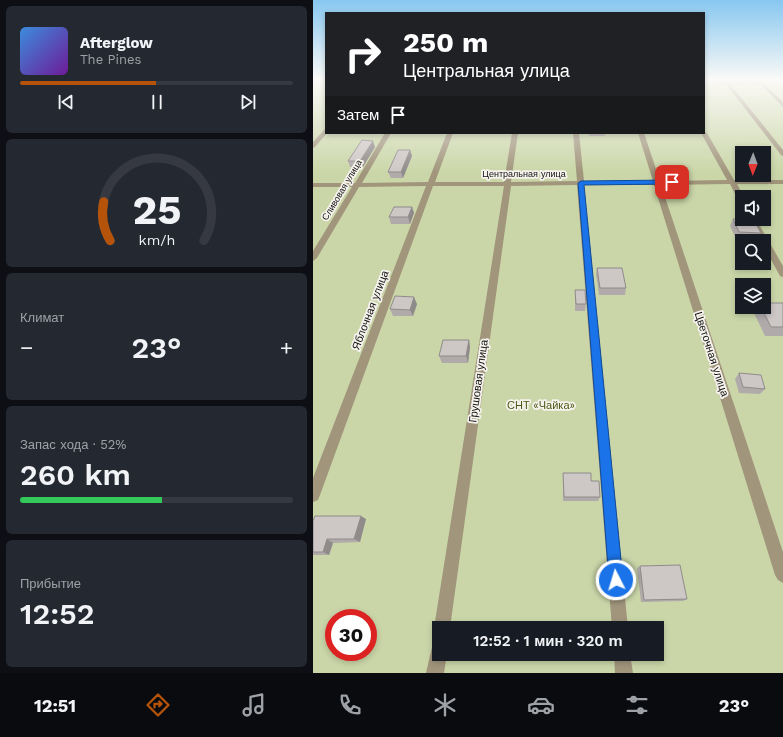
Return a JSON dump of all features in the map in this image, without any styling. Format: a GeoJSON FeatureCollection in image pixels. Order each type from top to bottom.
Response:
{"type":"FeatureCollection","features":[{"type":"Feature","properties":{"kind":"street"},"geometry":{"type":"LineString","coordinates":[[749,110],[783,154]]}},
{"type":"Feature","properties":{"kind":"street"},"geometry":{"type":"LineString","coordinates":[[313,146],[325,131]]}},
{"type":"Feature","properties":{"kind":"street","name":"Сливовая улица"},"geometry":{"type":"LineString","coordinates":[[313,258],[387,134]]}},
{"type":"Feature","properties":{"kind":"street","name":"Яблочная улица"},"geometry":{"type":"LineString","coordinates":[[313,495],[450,134]]}},
{"type":"Feature","properties":{"kind":"street","name":"Грушовая улица"},"geometry":{"type":"LineString","coordinates":[[443,621],[515,134]]}},
{"type":"Feature","properties":{"kind":"street"},"geometry":{"type":"LineString","coordinates":[[576,134],[619,621]]}},
{"type":"Feature","properties":{"kind":"street","name":"Цветочная улица"},"geometry":{"type":"LineString","coordinates":[[641,134],[783,575]]}},
{"type":"Feature","properties":{"kind":"street"},"geometry":{"type":"LineString","coordinates":[[705,134],[736,190]]}},
{"type":"Feature","properties":{"kind":"street","name":"Центральная улица"},"geometry":{"type":"LineString","coordinates":[[313,184],[783,182]]}},
{"type":"Feature","properties":{"kind":"street"},"geometry":{"type":"LineString","coordinates":[[756,226],[783,274]]}},
{"type":"Feature","properties":{"kind":"street"},"geometry":{"type":"LineString","coordinates":[[435,673],[437,661]]}},
{"type":"Feature","properties":{"kind":"street"},"geometry":{"type":"LineString","coordinates":[[623,661],[624,673]]}},
{"type":"Feature","properties":{"kind":"green space","name":"СНТ «Чайка»"},"geometry":{"type":"Polygon","coordinates":[[[313,110],[325,110],[325,134],[705,134],[705,110],[783,110],[783,673],[313,673],[313,110]]]}},
{"type":"Feature","properties":{"kind":"building"},"geometry":{"type":"Polygon","coordinates":[[[362,140],[373,141],[360,161],[348,161],[362,140]]]}},
{"type":"Feature","properties":{"kind":"building"},"geometry":{"type":"Polygon","coordinates":[[[398,150],[410,150],[401,172],[388,172],[398,150]]]}},
{"type":"Feature","properties":{"kind":"building"},"geometry":{"type":"Polygon","coordinates":[[[394,207],[412,207],[408,217],[389,217],[394,207]]]}},
{"type":"Feature","properties":{"kind":"building"},"geometry":{"type":"Polygon","coordinates":[[[736,226],[757,226],[761,233],[739,232],[736,226]]]}},
{"type":"Feature","properties":{"kind":"building"},"geometry":{"type":"Polygon","coordinates":[[[597,268],[622,268],[626,288],[600,288],[597,268]]]}},
{"type":"Feature","properties":{"kind":"building"},"geometry":{"type":"Polygon","coordinates":[[[575,290],[585,290],[586,304],[576,304],[575,290]]]}},
{"type":"Feature","properties":{"kind":"building"},"geometry":{"type":"Polygon","coordinates":[[[395,296],[414,297],[410,310],[390,309],[395,296]]]}},
{"type":"Feature","properties":{"kind":"building"},"geometry":{"type":"Polygon","coordinates":[[[771,303],[783,303],[783,327],[771,327],[764,314],[771,314],[771,303]]]}},
{"type":"Feature","properties":{"kind":"building"},"geometry":{"type":"Polygon","coordinates":[[[443,340],[469,340],[466,356],[439,356],[443,340]]]}},
{"type":"Feature","properties":{"kind":"building"},"geometry":{"type":"Polygon","coordinates":[[[739,373],[761,375],[765,389],[743,387],[739,373]]]}},
{"type":"Feature","properties":{"kind":"building"},"geometry":{"type":"Polygon","coordinates":[[[563,473],[591,473],[591,481],[599,481],[600,497],[564,497],[563,473]]]}},
{"type":"Feature","properties":{"kind":"building"},"geometry":{"type":"Polygon","coordinates":[[[315,516],[361,516],[354,539],[327,539],[323,552],[313,552],[313,521],[315,516]]]}},
{"type":"Feature","properties":{"kind":"building"},"geometry":{"type":"Polygon","coordinates":[[[680,565],[687,599],[644,600],[640,566],[680,565]]]}},
{"type":"Feature","properties":{"kind":"route"},"geometry":{"type":"LineString","coordinates":[[616,580],[581,183],[672,182]]}}]}
